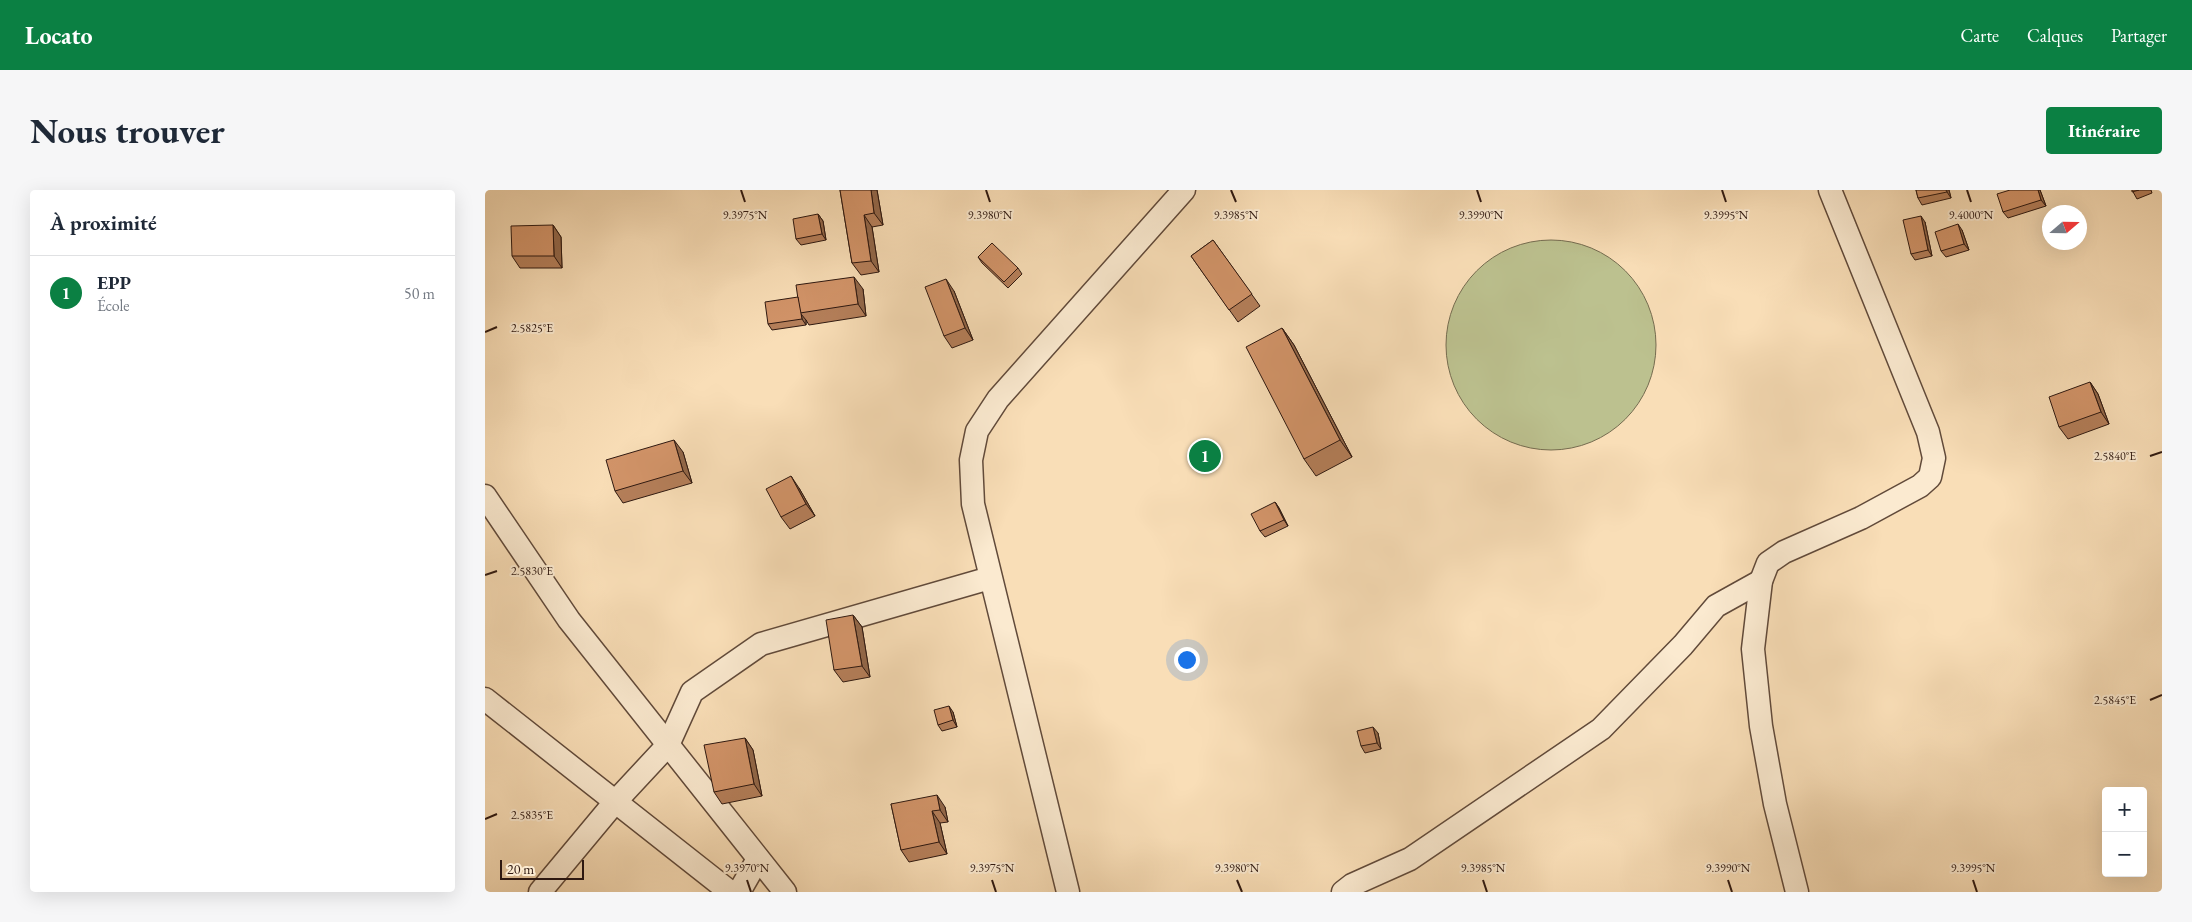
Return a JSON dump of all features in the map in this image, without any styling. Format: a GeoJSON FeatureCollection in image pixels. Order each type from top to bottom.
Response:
{"type":"FeatureCollection","features":[{"type":"Feature","properties":{"kind":"street"},"geometry":{"type":"LineString","coordinates":[[1068,892],[973,504],[971,460],[977,431],[998,399],[1184,190]]}},
{"type":"Feature","properties":{"kind":"street"},"geometry":{"type":"LineString","coordinates":[[1797,892],[1775,804],[1761,726],[1753,649],[1761,581],[1768,563],[1784,552],[1861,518],[1920,486],[1930,477],[1934,458],[1928,432],[1831,190]]}},
{"type":"Feature","properties":{"kind":"street"},"geometry":{"type":"LineString","coordinates":[[485,496],[569,620],[785,892]]}},
{"type":"Feature","properties":{"kind":"street"},"geometry":{"type":"LineString","coordinates":[[541,892],[615,802],[668,745],[692,692],[761,644],[990,578]]}},
{"type":"Feature","properties":{"kind":"street"},"geometry":{"type":"LineString","coordinates":[[1343,892],[1352,885],[1410,859],[1601,729],[1683,646],[1716,606],[1761,581]]}},
{"type":"Feature","properties":{"kind":"street"},"geometry":{"type":"LineString","coordinates":[[485,700],[730,892]]}},
{"type":"Feature","properties":{"kind":"street"},"geometry":{"type":"LineString","coordinates":[[739,892],[758,859]]}},
{"type":"Feature","properties":{"kind":"green space"},"geometry":{"type":"Polygon","coordinates":[[[1551,240],[1571,242],[1600,252],[1618,264],[1632,278],[1648,305],[1654,325],[1656,345],[1654,365],[1644,394],[1632,412],[1618,426],[1591,442],[1571,448],[1551,450],[1531,448],[1502,438],[1484,426],[1470,412],[1454,385],[1448,365],[1446,345],[1448,325],[1458,296],[1470,278],[1484,264],[1511,248],[1531,242],[1551,240]]]}},
{"type":"Feature","properties":{"kind":"building"},"geometry":{"type":"Polygon","coordinates":[[[840,190],[871,190],[874,213],[864,215],[871,261],[852,263],[840,190]]]}},
{"type":"Feature","properties":{"kind":"building"},"geometry":{"type":"Polygon","coordinates":[[[1916,190],[1946,190],[1947,192],[1918,198],[1916,190]]]}},
{"type":"Feature","properties":{"kind":"building"},"geometry":{"type":"Polygon","coordinates":[[[2010,190],[2038,190],[2041,200],[2003,212],[1997,194],[2010,190]]]}},
{"type":"Feature","properties":{"kind":"building"},"geometry":{"type":"Polygon","coordinates":[[[818,214],[822,234],[796,239],[793,219],[818,214]]]}},
{"type":"Feature","properties":{"kind":"building"},"geometry":{"type":"Polygon","coordinates":[[[1921,216],[1928,250],[1911,254],[1903,220],[1921,216]]]}},
{"type":"Feature","properties":{"kind":"building"},"geometry":{"type":"Polygon","coordinates":[[[1958,224],[1964,244],[1941,251],[1935,232],[1958,224]]]}},
{"type":"Feature","properties":{"kind":"building"},"geometry":{"type":"Polygon","coordinates":[[[553,225],[554,256],[512,256],[511,226],[553,225]]]}},
{"type":"Feature","properties":{"kind":"building"},"geometry":{"type":"Polygon","coordinates":[[[1213,240],[1252,294],[1229,310],[1191,256],[1213,240]]]}},
{"type":"Feature","properties":{"kind":"building"},"geometry":{"type":"Polygon","coordinates":[[[992,243],[1018,268],[1004,282],[978,257],[992,243]]]}},
{"type":"Feature","properties":{"kind":"building"},"geometry":{"type":"Polygon","coordinates":[[[854,277],[858,304],[800,313],[796,285],[854,277]]]}},
{"type":"Feature","properties":{"kind":"building"},"geometry":{"type":"Polygon","coordinates":[[[946,279],[965,328],[944,336],[925,287],[946,279]]]}},
{"type":"Feature","properties":{"kind":"building"},"geometry":{"type":"Polygon","coordinates":[[[798,297],[802,319],[768,324],[765,302],[798,297]]]}},
{"type":"Feature","properties":{"kind":"building"},"geometry":{"type":"Polygon","coordinates":[[[1282,328],[1340,440],[1304,459],[1246,347],[1282,328]]]}},
{"type":"Feature","properties":{"kind":"building"},"geometry":{"type":"Polygon","coordinates":[[[2090,382],[2101,412],[2059,427],[2049,397],[2090,382]]]}},
{"type":"Feature","properties":{"kind":"building"},"geometry":{"type":"Polygon","coordinates":[[[674,440],[683,471],[615,491],[606,460],[674,440]]]}},
{"type":"Feature","properties":{"kind":"building"},"geometry":{"type":"Polygon","coordinates":[[[791,476],[806,504],[781,517],[766,489],[791,476]]]}},
{"type":"Feature","properties":{"kind":"building"},"geometry":{"type":"Polygon","coordinates":[[[1275,502],[1284,520],[1260,531],[1251,514],[1275,502]]]}},
{"type":"Feature","properties":{"kind":"building"},"geometry":{"type":"Polygon","coordinates":[[[853,615],[862,666],[834,670],[826,620],[853,615]]]}},
{"type":"Feature","properties":{"kind":"building"},"geometry":{"type":"Polygon","coordinates":[[[949,706],[953,720],[938,725],[934,710],[949,706]]]}},
{"type":"Feature","properties":{"kind":"building"},"geometry":{"type":"Polygon","coordinates":[[[1373,727],[1377,743],[1361,746],[1357,731],[1373,727]]]}},
{"type":"Feature","properties":{"kind":"building"},"geometry":{"type":"Polygon","coordinates":[[[745,738],[754,784],[714,792],[704,745],[745,738]]]}},
{"type":"Feature","properties":{"kind":"building"},"geometry":{"type":"Polygon","coordinates":[[[937,795],[940,810],[932,811],[939,842],[901,850],[891,804],[937,795]]]}},
{"type":"Feature","properties":{"kind":"place","name":"EPP"},"geometry":{"type":"Point","coordinates":[1205,456]}}]}
